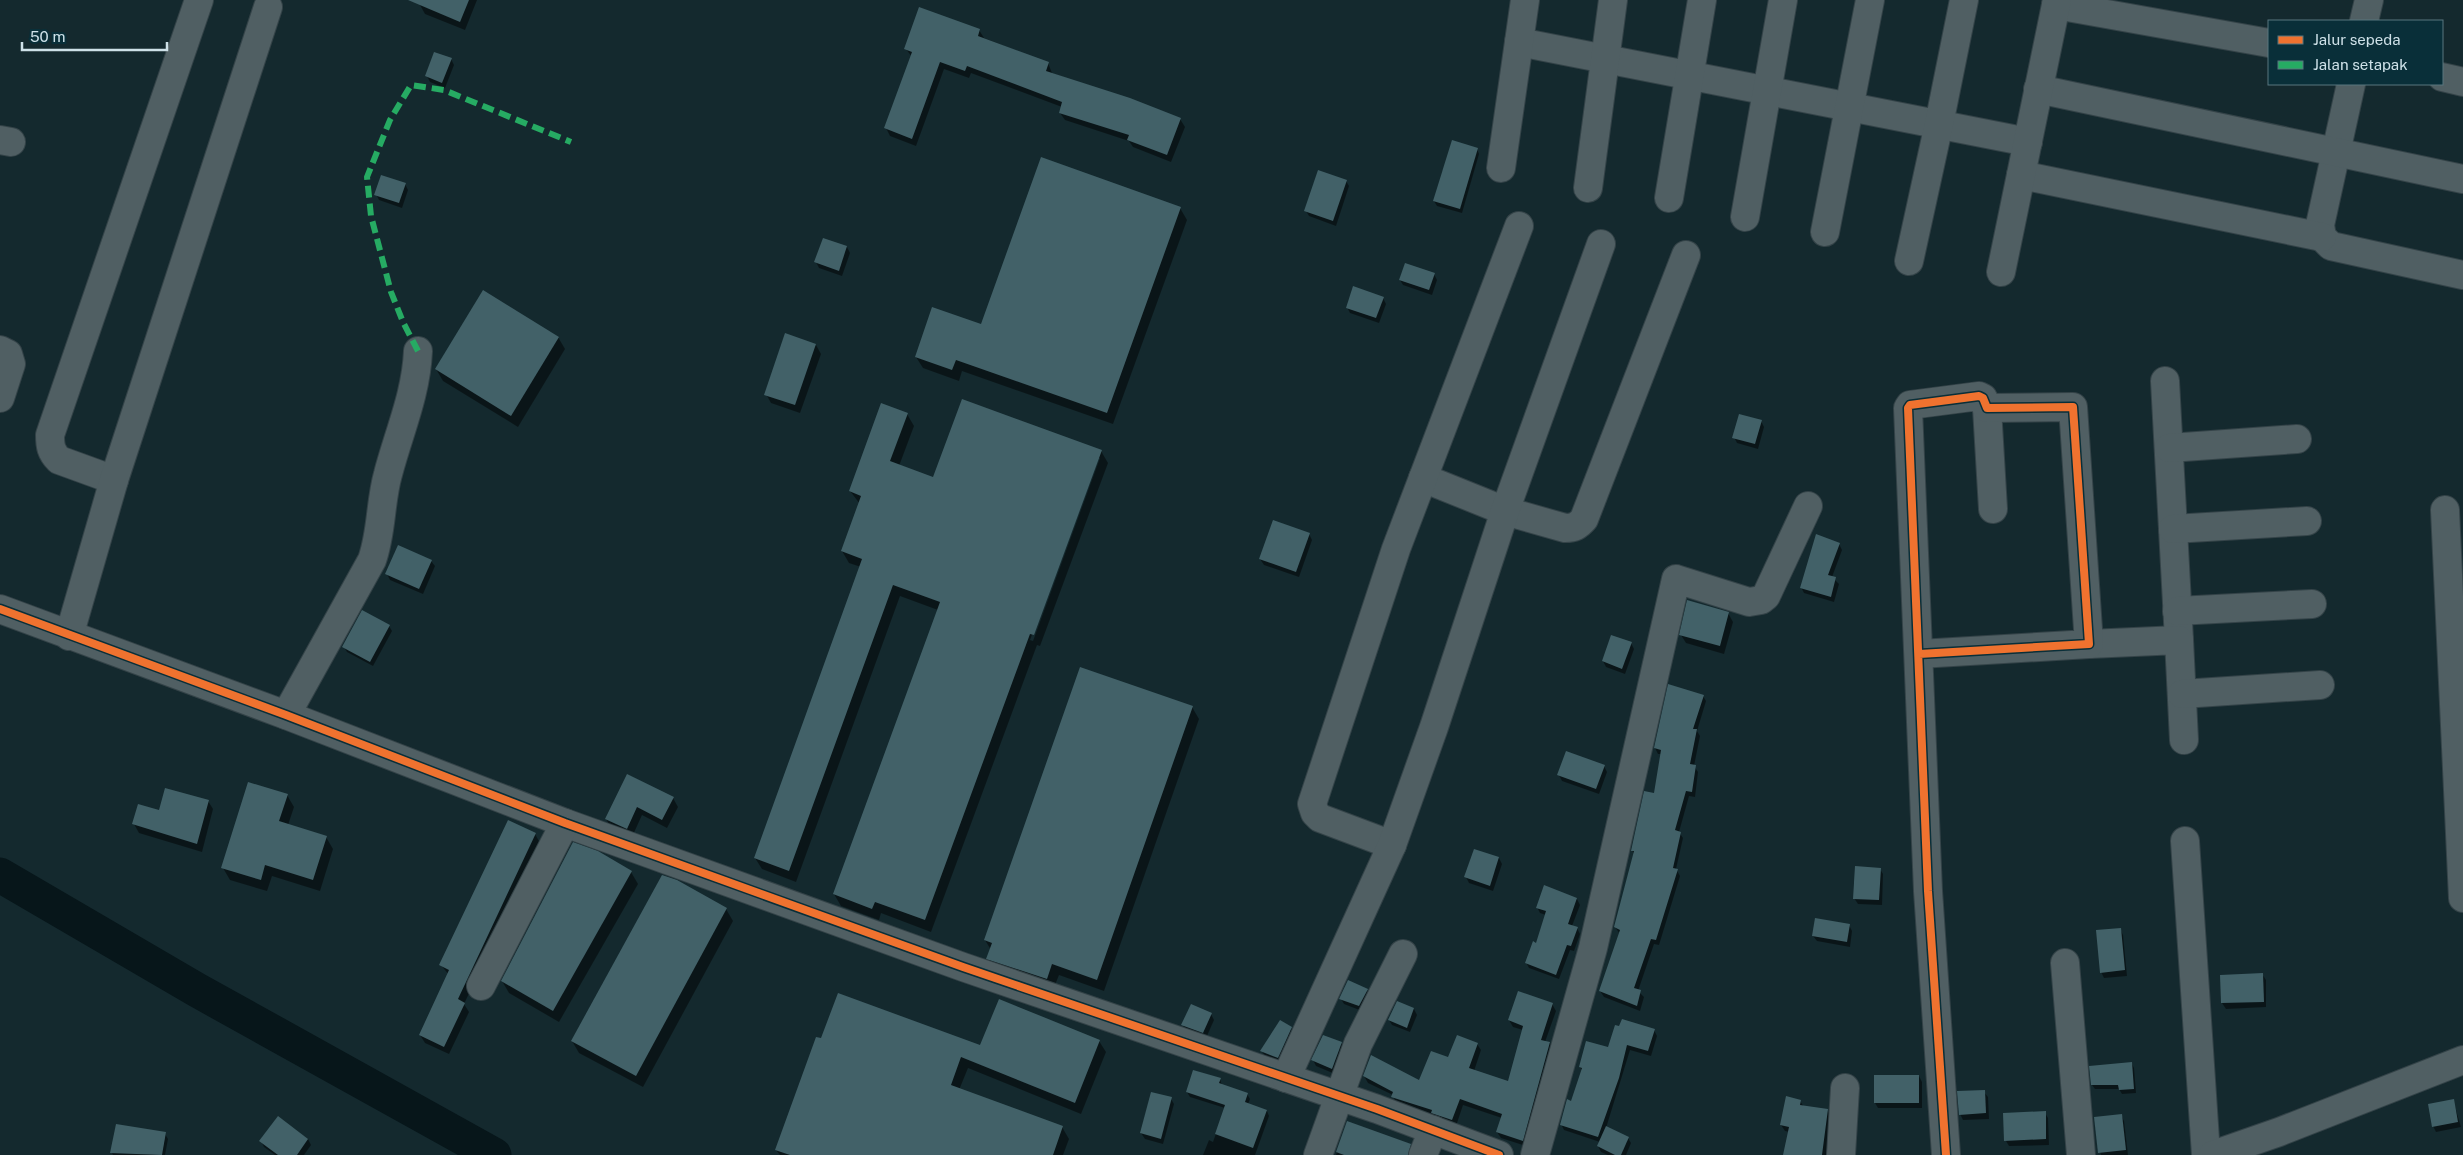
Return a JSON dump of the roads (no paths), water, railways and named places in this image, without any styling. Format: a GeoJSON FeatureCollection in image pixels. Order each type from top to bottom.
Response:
{"type":"FeatureCollection","features":[{"type":"Feature","properties":{"kind":"street"},"geometry":{"type":"LineString","coordinates":[[114,480],[59,460],[53,454],[50,446],[50,435],[199,0]]}},
{"type":"Feature","properties":{"kind":"street"},"geometry":{"type":"LineString","coordinates":[[1501,168],[1525,0]]}},
{"type":"Feature","properties":{"kind":"street"},"geometry":{"type":"LineString","coordinates":[[1588,188],[1613,0]]}},
{"type":"Feature","properties":{"kind":"street"},"geometry":{"type":"LineString","coordinates":[[1669,198],[1702,0]]}},
{"type":"Feature","properties":{"kind":"street"},"geometry":{"type":"LineString","coordinates":[[1745,216],[1783,0]]}},
{"type":"Feature","properties":{"kind":"street"},"geometry":{"type":"LineString","coordinates":[[1825,232],[1870,0]]}},
{"type":"Feature","properties":{"kind":"street"},"geometry":{"type":"LineString","coordinates":[[1909,261],[1964,0]]}},
{"type":"Feature","properties":{"kind":"street"},"geometry":{"type":"LineString","coordinates":[[2364,20],[2369,0]]}},
{"type":"Feature","properties":{"kind":"street"},"geometry":{"type":"LineString","coordinates":[[2000,272],[2056,3],[2268,43]]}},
{"type":"Feature","properties":{"kind":"street"},"geometry":{"type":"LineString","coordinates":[[69,636],[114,480],[268,7]]}},
{"type":"Feature","properties":{"kind":"street"},"geometry":{"type":"LineString","coordinates":[[1519,42],[2028,142]]}},
{"type":"Feature","properties":{"kind":"street"},"geometry":{"type":"LineString","coordinates":[[2443,77],[2463,82]]}},
{"type":"Feature","properties":{"kind":"street"},"geometry":{"type":"LineString","coordinates":[[2322,237],[2320,225],[2351,85]]}},
{"type":"Feature","properties":{"kind":"street"},"geometry":{"type":"LineString","coordinates":[[2038,89],[2463,179]]}},
{"type":"Feature","properties":{"kind":"street"},"geometry":{"type":"LineString","coordinates":[[2021,175],[2322,237],[2332,246],[2463,275]]}},
{"type":"Feature","properties":{"kind":"street"},"geometry":{"type":"LineString","coordinates":[[1392,845],[1320,818],[1315,813],[1312,804],[1396,549],[1519,226]]}},
{"type":"Feature","properties":{"kind":"street"},"geometry":{"type":"LineString","coordinates":[[1286,1078],[1392,845],[1434,727],[1505,511],[1602,244]]}},
{"type":"Feature","properties":{"kind":"street"},"geometry":{"type":"LineString","coordinates":[[1423,478],[1505,511],[1564,528],[1572,528],[1584,519],[1686,255]]}},
{"type":"Feature","properties":{"kind":"street"},"geometry":{"type":"LineString","coordinates":[[0,350],[8,354],[11,364],[0,398]]}},
{"type":"Feature","properties":{"kind":"street"},"geometry":{"type":"LineString","coordinates":[[286,715],[374,554],[388,474],[411,401],[417,373],[418,351]]}},
{"type":"Feature","properties":{"kind":"street"},"geometry":{"type":"LineString","coordinates":[[2165,381],[2184,740]]}},
{"type":"Feature","properties":{"kind":"street"},"geometry":{"type":"LineString","coordinates":[[1946,1155],[1928,891],[1908,408],[1910,404],[1981,396],[1986,408],[1993,509]]}},
{"type":"Feature","properties":{"kind":"street"},"geometry":{"type":"LineString","coordinates":[[1986,408],[2074,408],[2089,644]]}},
{"type":"Feature","properties":{"kind":"street"},"geometry":{"type":"LineString","coordinates":[[2169,448],[2297,438]]}},
{"type":"Feature","properties":{"kind":"street"},"geometry":{"type":"LineString","coordinates":[[1535,1155],[1593,948],[1676,578],[1749,602],[1761,600],[1766,596],[1808,506]]}},
{"type":"Feature","properties":{"kind":"street"},"geometry":{"type":"LineString","coordinates":[[2445,510],[2463,898]]}},
{"type":"Feature","properties":{"kind":"street"},"geometry":{"type":"LineString","coordinates":[[2173,529],[2307,521]]}},
{"type":"Feature","properties":{"kind":"street"},"geometry":{"type":"LineString","coordinates":[[2177,611],[2312,604]]}},
{"type":"Feature","properties":{"kind":"street"},"geometry":{"type":"LineString","coordinates":[[0,609],[286,715],[565,824],[954,964],[1339,1096],[1499,1155]]}},
{"type":"Feature","properties":{"kind":"street"},"geometry":{"type":"LineString","coordinates":[[1919,654],[2179,640]]}},
{"type":"Feature","properties":{"kind":"street"},"geometry":{"type":"LineString","coordinates":[[2182,694],[2320,685]]}},
{"type":"Feature","properties":{"kind":"street"},"geometry":{"type":"LineString","coordinates":[[481,986],[565,824]]}},
{"type":"Feature","properties":{"kind":"street"},"geometry":{"type":"LineString","coordinates":[[2185,841],[2206,1155]]}},
{"type":"Feature","properties":{"kind":"street"},"geometry":{"type":"LineString","coordinates":[[1318,1155],[1358,1044],[1403,954]]}},
{"type":"Feature","properties":{"kind":"street"},"geometry":{"type":"LineString","coordinates":[[2065,963],[2081,1155]]}},
{"type":"Feature","properties":{"kind":"street"},"geometry":{"type":"LineString","coordinates":[[2213,1155],[2279,1132],[2463,1060]]}},
{"type":"Feature","properties":{"kind":"street"},"geometry":{"type":"LineString","coordinates":[[1842,1155],[1845,1088]]}},
{"type":"Feature","properties":{"kind":"street"},"geometry":{"type":"LineString","coordinates":[[1423,1155],[1433,1130]]}},
{"type":"Feature","properties":{"kind":"waterway"},"geometry":{"type":"LineString","coordinates":[[0,875],[197,990],[494,1155]]}}]}
